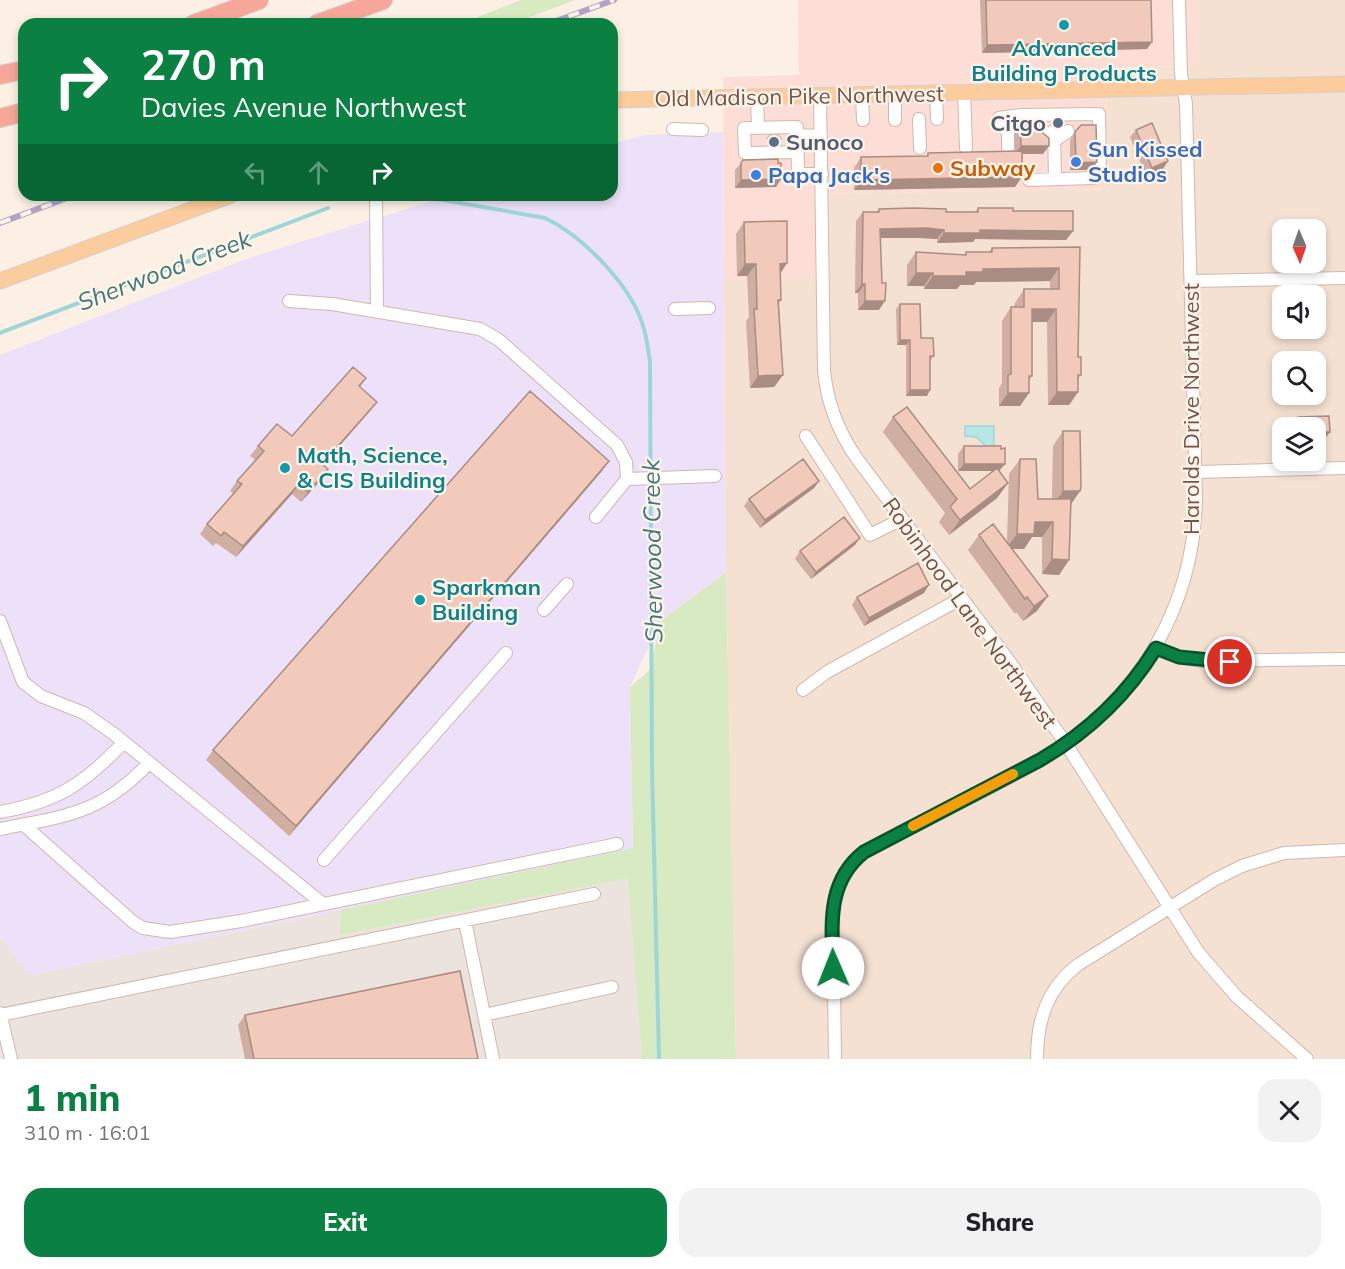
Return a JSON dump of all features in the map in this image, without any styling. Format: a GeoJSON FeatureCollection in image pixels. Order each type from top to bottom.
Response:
{"type":"FeatureCollection","features":[{"type":"Feature","properties":{"kind":"highway"},"geometry":{"type":"LineString","coordinates":[[210,18],[259,0]]}},
{"type":"Feature","properties":{"kind":"highway"},"geometry":{"type":"LineString","coordinates":[[334,18],[383,0]]}},
{"type":"Feature","properties":{"kind":"highway"},"geometry":{"type":"LineString","coordinates":[[0,75],[18,71]]}},
{"type":"Feature","properties":{"kind":"highway"},"geometry":{"type":"LineString","coordinates":[[0,118],[18,114]]}},
{"type":"Feature","properties":{"kind":"main road","name":"Old Madison Pike Northwest"},"geometry":{"type":"LineString","coordinates":[[618,100],[1345,84]]}},
{"type":"Feature","properties":{"kind":"main road"},"geometry":{"type":"LineString","coordinates":[[0,281],[215,201]]}},
{"type":"Feature","properties":{"kind":"street","name":"Harolds Drive Northwest"},"geometry":{"type":"LineString","coordinates":[[835,1059],[833,914],[835,895],[846,869],[870,849],[1040,760],[1066,744],[1127,689],[1156,648],[1172,615],[1186,576],[1195,519],[1196,472],[1191,281],[1179,0]]}},
{"type":"Feature","properties":{"kind":"street"},"geometry":{"type":"LineString","coordinates":[[964,92],[966,148]]}},
{"type":"Feature","properties":{"kind":"street"},"geometry":{"type":"LineString","coordinates":[[936,93],[937,119]]}},
{"type":"Feature","properties":{"kind":"street"},"geometry":{"type":"LineString","coordinates":[[895,94],[895,120]]}},
{"type":"Feature","properties":{"kind":"street"},"geometry":{"type":"LineString","coordinates":[[862,95],[863,120]]}},
{"type":"Feature","properties":{"kind":"street","name":"Robinhood Lane Northwest"},"geometry":{"type":"LineString","coordinates":[[820,96],[823,356],[828,397],[846,443],[963,598],[1066,744],[1198,952],[1223,982],[1307,1059]]}},
{"type":"Feature","properties":{"kind":"street"},"geometry":{"type":"LineString","coordinates":[[757,97],[763,130]]}},
{"type":"Feature","properties":{"kind":"street"},"geometry":{"type":"LineString","coordinates":[[1008,148],[1008,134],[999,118],[1050,124],[1099,114],[1100,175],[1094,178],[1029,180]]}},
{"type":"Feature","properties":{"kind":"street"},"geometry":{"type":"LineString","coordinates":[[919,119],[920,148]]}},
{"type":"Feature","properties":{"kind":"street"},"geometry":{"type":"LineString","coordinates":[[1050,124],[1067,121]]}},
{"type":"Feature","properties":{"kind":"street"},"geometry":{"type":"LineString","coordinates":[[1050,124],[1055,179]]}},
{"type":"Feature","properties":{"kind":"street"},"geometry":{"type":"LineString","coordinates":[[789,150],[746,153],[744,128],[763,130],[797,127],[797,135],[789,150],[798,174],[822,174]]}},
{"type":"Feature","properties":{"kind":"street"},"geometry":{"type":"LineString","coordinates":[[673,129],[702,130]]}},
{"type":"Feature","properties":{"kind":"street"},"geometry":{"type":"LineString","coordinates":[[797,135],[821,136]]}},
{"type":"Feature","properties":{"kind":"street"},"geometry":{"type":"LineString","coordinates":[[376,201],[377,311]]}},
{"type":"Feature","properties":{"kind":"street"},"geometry":{"type":"LineString","coordinates":[[1191,281],[1345,278]]}},
{"type":"Feature","properties":{"kind":"street"},"geometry":{"type":"LineString","coordinates":[[289,301],[377,311],[480,329],[491,334],[617,445],[633,478]]}},
{"type":"Feature","properties":{"kind":"street"},"geometry":{"type":"LineString","coordinates":[[675,309],[709,308]]}},
{"type":"Feature","properties":{"kind":"street"},"geometry":{"type":"LineString","coordinates":[[806,436],[870,536],[902,519]]}},
{"type":"Feature","properties":{"kind":"street"},"geometry":{"type":"LineString","coordinates":[[1196,472],[1345,468]]}},
{"type":"Feature","properties":{"kind":"street"},"geometry":{"type":"LineString","coordinates":[[596,517],[633,478],[715,476]]}},
{"type":"Feature","properties":{"kind":"street"},"geometry":{"type":"LineString","coordinates":[[544,610],[567,584]]}},
{"type":"Feature","properties":{"kind":"street"},"geometry":{"type":"LineString","coordinates":[[803,690],[827,672],[963,598]]}},
{"type":"Feature","properties":{"kind":"street"},"geometry":{"type":"LineString","coordinates":[[0,621],[23,682],[41,696],[84,713],[124,742],[323,904]]}},
{"type":"Feature","properties":{"kind":"street"},"geometry":{"type":"LineString","coordinates":[[1156,648],[1179,657],[1209,661],[1345,659]]}},
{"type":"Feature","properties":{"kind":"street"},"geometry":{"type":"LineString","coordinates":[[324,860],[506,653]]}},
{"type":"Feature","properties":{"kind":"street"},"geometry":{"type":"LineString","coordinates":[[0,812],[40,803],[63,794],[90,776],[124,742]]}},
{"type":"Feature","properties":{"kind":"street"},"geometry":{"type":"LineString","coordinates":[[0,829],[93,808],[118,794],[149,763]]}},
{"type":"Feature","properties":{"kind":"street"},"geometry":{"type":"LineString","coordinates":[[24,825],[133,922],[143,928],[170,932],[298,909],[617,844]]}},
{"type":"Feature","properties":{"kind":"street"},"geometry":{"type":"LineString","coordinates":[[1037,1059],[1040,1021],[1049,998],[1060,980],[1094,954],[1214,880],[1249,863],[1284,853],[1345,850]]}},
{"type":"Feature","properties":{"kind":"street"},"geometry":{"type":"LineString","coordinates":[[298,909],[308,891]]}},
{"type":"Feature","properties":{"kind":"street"},"geometry":{"type":"LineString","coordinates":[[10,1059],[0,1014],[594,894]]}},
{"type":"Feature","properties":{"kind":"street"},"geometry":{"type":"LineString","coordinates":[[465,921],[493,1059]]}},
{"type":"Feature","properties":{"kind":"street"},"geometry":{"type":"LineString","coordinates":[[484,1015],[612,987]]}},
{"type":"Feature","properties":{"kind":"shaded area"},"geometry":{"type":"Polygon","coordinates":[[[798,0],[1198,0],[1199,66],[1106,68],[1108,189],[828,194],[830,278],[724,280],[723,77],[799,75],[798,0]]]}},
{"type":"Feature","properties":{"kind":"shaded area"},"geometry":{"type":"Polygon","coordinates":[[[1198,0],[1345,0],[1345,1059],[736,1059],[726,573],[724,280],[830,278],[828,194],[1108,189],[1106,68],[1199,66],[1198,0]]]}},
{"type":"Feature","properties":{"kind":"shaded area"},"geometry":{"type":"Polygon","coordinates":[[[723,132],[726,573],[660,621],[630,687],[633,849],[31,975],[0,937],[0,355],[249,258],[432,201],[618,201],[618,142],[644,135],[723,132]]]}},
{"type":"Feature","properties":{"kind":"shaded area"},"geometry":{"type":"Polygon","coordinates":[[[633,849],[629,878],[642,1059],[0,1059],[0,937],[31,975],[633,849]]]}},
{"type":"Feature","properties":{"kind":"green space"},"geometry":{"type":"Polygon","coordinates":[[[521,0],[575,0],[528,18],[475,18],[521,0]]]}},
{"type":"Feature","properties":{"kind":"green space"},"geometry":{"type":"Polygon","coordinates":[[[726,573],[736,1059],[642,1059],[628,878],[340,935],[341,910],[633,848],[630,687],[651,669],[660,621],[726,573]]]}},
{"type":"Feature","properties":{"kind":"water"},"geometry":{"type":"Polygon","coordinates":[[[965,426],[994,426],[994,447],[989,449],[976,437],[965,436],[965,426]]]}},
{"type":"Feature","properties":{"kind":"building","name":"Advanced Building Products"},"geometry":{"type":"Polygon","coordinates":[[[986,0],[1151,0],[1152,42],[987,45],[986,0]]]}},
{"type":"Feature","properties":{"kind":"building"},"geometry":{"type":"Polygon","coordinates":[[[1043,121],[1043,133],[1049,138],[1049,146],[1021,146],[1020,122],[1043,121]]]}},
{"type":"Feature","properties":{"kind":"building"},"geometry":{"type":"Polygon","coordinates":[[[1152,123],[1168,161],[1152,168],[1136,130],[1152,123]]]}},
{"type":"Feature","properties":{"kind":"building"},"geometry":{"type":"Polygon","coordinates":[[[1081,125],[1096,125],[1097,162],[1076,163],[1075,132],[1081,125]]]}},
{"type":"Feature","properties":{"kind":"building"},"geometry":{"type":"Polygon","coordinates":[[[1022,151],[1022,177],[861,180],[861,157],[1022,151]]]}},
{"type":"Feature","properties":{"kind":"building"},"geometry":{"type":"Polygon","coordinates":[[[778,159],[778,163],[781,163],[781,179],[741,180],[743,160],[778,159]]]}},
{"type":"Feature","properties":{"kind":"building"},"geometry":{"type":"Polygon","coordinates":[[[913,208],[946,209],[946,212],[978,212],[978,208],[1013,208],[1013,211],[1073,211],[1073,231],[980,230],[980,233],[944,233],[944,230],[927,228],[880,229],[882,283],[886,283],[885,301],[865,301],[865,284],[862,284],[863,212],[913,208]]]}},
{"type":"Feature","properties":{"kind":"building"},"geometry":{"type":"Polygon","coordinates":[[[787,221],[787,263],[780,264],[781,300],[778,300],[783,375],[758,376],[754,309],[757,309],[756,264],[745,264],[744,222],[787,221]]]}},
{"type":"Feature","properties":{"kind":"building"},"geometry":{"type":"Polygon","coordinates":[[[1080,247],[1078,357],[1081,357],[1081,375],[1078,375],[1078,392],[1057,392],[1056,309],[1032,309],[1032,376],[1029,376],[1029,393],[1008,393],[1008,375],[1011,374],[1011,307],[1024,307],[1024,289],[1059,289],[1059,268],[983,269],[983,272],[966,272],[966,276],[933,276],[933,273],[916,273],[916,252],[966,255],[966,252],[992,252],[992,248],[1080,247]]]}},
{"type":"Feature","properties":{"kind":"building"},"geometry":{"type":"Polygon","coordinates":[[[900,304],[920,304],[921,338],[933,338],[934,356],[930,356],[930,390],[910,390],[910,340],[900,340],[900,304]]]}},
{"type":"Feature","properties":{"kind":"building","name":"Math, Science, & CIS Building"},"geometry":{"type":"Polygon","coordinates":[[[353,367],[366,378],[359,386],[377,402],[322,464],[328,469],[308,492],[299,484],[243,546],[224,532],[221,536],[207,524],[242,484],[237,481],[264,451],[258,446],[277,424],[292,436],[353,367]]]}},
{"type":"Feature","properties":{"kind":"building","name":"Sparkman Building"},"geometry":{"type":"Polygon","coordinates":[[[530,391],[609,461],[296,826],[213,750],[530,391]]]}},
{"type":"Feature","properties":{"kind":"building"},"geometry":{"type":"Polygon","coordinates":[[[907,407],[970,489],[997,468],[1008,483],[960,520],[950,507],[957,499],[893,417],[907,407]]]}},
{"type":"Feature","properties":{"kind":"building"},"geometry":{"type":"Polygon","coordinates":[[[1329,416],[1330,432],[1326,432],[1326,417],[1298,417],[1329,416]]]}},
{"type":"Feature","properties":{"kind":"building"},"geometry":{"type":"Polygon","coordinates":[[[1063,431],[1080,431],[1080,491],[1063,491],[1063,431]]]}},
{"type":"Feature","properties":{"kind":"building"},"geometry":{"type":"Polygon","coordinates":[[[964,446],[1001,446],[1001,449],[1005,448],[1005,464],[964,464],[964,446]]]}},
{"type":"Feature","properties":{"kind":"building"},"geometry":{"type":"Polygon","coordinates":[[[803,459],[819,481],[765,520],[749,499],[803,459]]]}},
{"type":"Feature","properties":{"kind":"building"},"geometry":{"type":"Polygon","coordinates":[[[1020,459],[1036,459],[1038,499],[1071,499],[1069,560],[1052,559],[1053,522],[1035,522],[1034,534],[1017,534],[1020,459]]]}},
{"type":"Feature","properties":{"kind":"building"},"geometry":{"type":"Polygon","coordinates":[[[844,517],[860,538],[816,572],[800,551],[844,517]]]}},
{"type":"Feature","properties":{"kind":"building"},"geometry":{"type":"Polygon","coordinates":[[[993,524],[1048,596],[1034,606],[1027,597],[1025,599],[979,535],[993,524]]]}},
{"type":"Feature","properties":{"kind":"building"},"geometry":{"type":"Polygon","coordinates":[[[918,563],[929,585],[869,618],[857,597],[918,563]]]}},
{"type":"Feature","properties":{"kind":"building"},"geometry":{"type":"Polygon","coordinates":[[[460,971],[478,1059],[254,1059],[245,1015],[460,971]]]}},
{"type":"Feature","properties":{"kind":"waterway","name":"Sherwood Creek"},"geometry":{"type":"LineString","coordinates":[[449,201],[545,218],[560,226],[590,250],[618,280],[638,313],[647,341],[650,361],[652,768],[659,1059]]}},
{"type":"Feature","properties":{"kind":"waterway","name":"Sherwood Creek"},"geometry":{"type":"LineString","coordinates":[[0,333],[328,208]]}},
{"type":"Feature","properties":{"kind":"tunnel"},"geometry":{"type":"LineString","coordinates":[[770,134],[781,146]]}},
{"type":"Feature","properties":{"kind":"railway"},"geometry":{"type":"LineString","coordinates":[[564,18],[614,0]]}},
{"type":"Feature","properties":{"kind":"railway"},"geometry":{"type":"LineString","coordinates":[[0,223],[59,201]]}},
{"type":"Feature","properties":{"kind":"slow traffic"},"geometry":{"type":"LineString","coordinates":[[913,826],[1013,774]]}},
{"type":"Feature","properties":{"kind":"place","name":"Advanced Building Products"},"geometry":{"type":"Point","coordinates":[1064,25]}},
{"type":"Feature","properties":{"kind":"place","name":"Citgo"},"geometry":{"type":"Point","coordinates":[1058,123]}},
{"type":"Feature","properties":{"kind":"place","name":"Sunoco"},"geometry":{"type":"Point","coordinates":[774,142]}},
{"type":"Feature","properties":{"kind":"place","name":"Sun Kissed Studios"},"geometry":{"type":"Point","coordinates":[1076,162]}},
{"type":"Feature","properties":{"kind":"place","name":"Subway"},"geometry":{"type":"Point","coordinates":[938,168]}},
{"type":"Feature","properties":{"kind":"place","name":"Papa Jack's"},"geometry":{"type":"Point","coordinates":[756,175]}},
{"type":"Feature","properties":{"kind":"place","name":"Math, Science, & CIS Building"},"geometry":{"type":"Point","coordinates":[285,468]}},
{"type":"Feature","properties":{"kind":"place","name":"Sparkman Building"},"geometry":{"type":"Point","coordinates":[420,600]}},
{"type":"Feature","properties":{"kind":"route"},"geometry":{"type":"LineString","coordinates":[[833,968],[832,925],[835,895],[846,869],[864,852],[1040,760],[1066,744],[1127,689],[1156,648],[1179,657],[1230,662]]}}]}
